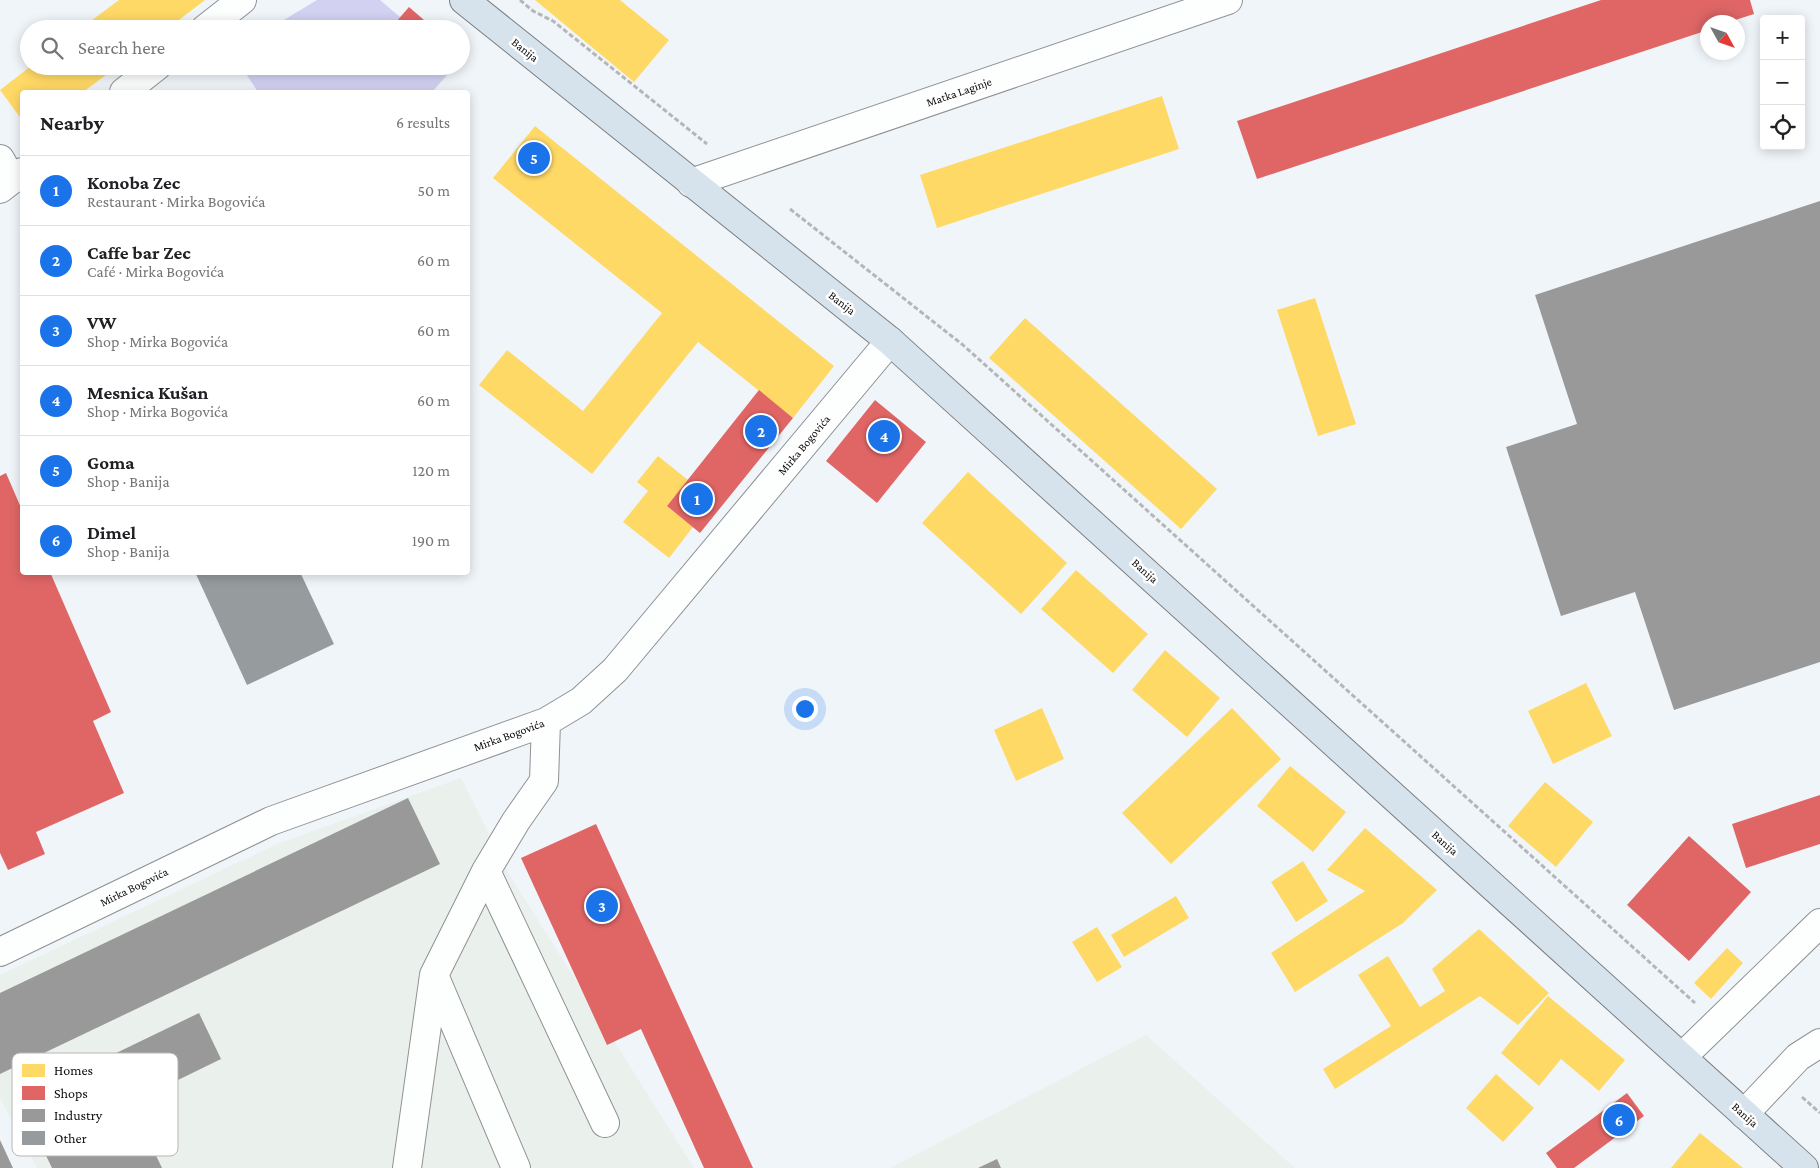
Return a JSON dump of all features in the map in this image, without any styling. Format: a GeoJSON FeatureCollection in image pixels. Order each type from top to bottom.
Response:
{"type":"FeatureCollection","features":[{"type":"Feature","properties":{"kind":"main road","name":"Banija"},"geometry":{"type":"LineString","coordinates":[[464,0],[890,341],[1804,1168]]}},
{"type":"Feature","properties":{"kind":"street"},"geometry":{"type":"LineString","coordinates":[[216,20],[242,0]]}},
{"type":"Feature","properties":{"kind":"street","name":"Matka Laginje"},"geometry":{"type":"LineString","coordinates":[[691,183],[1228,0]]}},
{"type":"Feature","properties":{"kind":"street"},"geometry":{"type":"LineString","coordinates":[[127,90],[146,75]]}},
{"type":"Feature","properties":{"kind":"street","name":"Mirka Bogovića"},"geometry":{"type":"LineString","coordinates":[[0,952],[272,821],[546,722],[581,701],[615,670],[890,341]]}},
{"type":"Feature","properties":{"kind":"street"},"geometry":{"type":"LineString","coordinates":[[407,1168],[434,974],[486,871],[516,821],[544,781],[546,722]]}},
{"type":"Feature","properties":{"kind":"street"},"geometry":{"type":"LineString","coordinates":[[486,871],[605,1123]]}},
{"type":"Feature","properties":{"kind":"street"},"geometry":{"type":"LineString","coordinates":[[1682,1057],[1820,923]]}},
{"type":"Feature","properties":{"kind":"street"},"geometry":{"type":"LineString","coordinates":[[434,974],[516,1168]]}},
{"type":"Feature","properties":{"kind":"street"},"geometry":{"type":"LineString","coordinates":[[1744,1114],[1798,1057],[1820,1043]]}},
{"type":"Feature","properties":{"kind":"path"},"geometry":{"type":"LineString","coordinates":[[520,0],[533,11],[553,21],[715,150]]}},
{"type":"Feature","properties":{"kind":"path"},"geometry":{"type":"LineString","coordinates":[[790,209],[963,345],[1696,1004]]}},
{"type":"Feature","properties":{"kind":"path"},"geometry":{"type":"LineString","coordinates":[[1802,1097],[1820,1113]]}},
{"type":"Feature","properties":{"kind":"shaded area"},"geometry":{"type":"Polygon","coordinates":[[[317,0],[380,0],[403,20],[284,20],[317,0]]]}},
{"type":"Feature","properties":{"kind":"shaded area"},"geometry":{"type":"Polygon","coordinates":[[[247,75],[447,75],[434,90],[257,90],[247,75]]]}},
{"type":"Feature","properties":{"kind":"shaded area"},"geometry":{"type":"Polygon","coordinates":[[[461,778],[509,874],[694,1168],[37,1168],[31,1156],[178,1156],[178,1053],[12,1053],[12,1121],[0,1098],[0,975],[277,844],[461,778]]]}},
{"type":"Feature","properties":{"kind":"shaded area"},"geometry":{"type":"Polygon","coordinates":[[[1146,1035],[1295,1168],[890,1168],[1146,1035]]]}},
{"type":"Feature","properties":{"kind":"building: Homes"},"geometry":{"type":"Polygon","coordinates":[[[119,0],[205,0],[179,20],[92,20],[119,0]]]}},
{"type":"Feature","properties":{"kind":"building: Homes"},"geometry":{"type":"Polygon","coordinates":[[[535,0],[620,0],[669,40],[634,82],[535,0]]]}},
{"type":"Feature","properties":{"kind":"building: Homes"},"geometry":{"type":"Polygon","coordinates":[[[20,75],[106,75],[86,90],[20,90],[20,117],[0,90],[20,75]]]}},
{"type":"Feature","properties":{"kind":"building: Homes"},"geometry":{"type":"Polygon","coordinates":[[[1162,96],[1179,149],[937,228],[920,175],[1162,96]]]}},
{"type":"Feature","properties":{"kind":"building: Homes"},"geometry":{"type":"Polygon","coordinates":[[[535,126],[834,366],[793,418],[698,342],[592,474],[479,385],[507,350],[583,411],[662,313],[493,178],[535,126]]]}},
{"type":"Feature","properties":{"kind":"building: Homes"},"geometry":{"type":"Polygon","coordinates":[[[1315,298],[1356,424],[1318,436],[1277,310],[1315,298]]]}},
{"type":"Feature","properties":{"kind":"building: Homes"},"geometry":{"type":"Polygon","coordinates":[[[1025,318],[1217,489],[1181,529],[989,358],[1025,318]]]}},
{"type":"Feature","properties":{"kind":"building: Homes"},"geometry":{"type":"Polygon","coordinates":[[[658,456],[688,480],[667,506],[693,527],[669,558],[623,522],[648,491],[637,482],[658,456]]]}},
{"type":"Feature","properties":{"kind":"building: Homes"},"geometry":{"type":"Polygon","coordinates":[[[968,472],[1067,563],[1021,614],[922,523],[968,472]]]}},
{"type":"Feature","properties":{"kind":"building: Homes"},"geometry":{"type":"Polygon","coordinates":[[[1076,570],[1148,634],[1113,673],[1041,609],[1076,570]]]}},
{"type":"Feature","properties":{"kind":"building: Homes"},"geometry":{"type":"Polygon","coordinates":[[[1165,650],[1220,698],[1187,737],[1132,690],[1165,650]]]}},
{"type":"Feature","properties":{"kind":"building: Homes"},"geometry":{"type":"Polygon","coordinates":[[[1586,683],[1612,736],[1553,764],[1528,711],[1586,683]]]}},
{"type":"Feature","properties":{"kind":"building: Homes"},"geometry":{"type":"Polygon","coordinates":[[[1042,708],[1064,759],[1016,781],[994,730],[1042,708]]]}},
{"type":"Feature","properties":{"kind":"building: Homes"},"geometry":{"type":"Polygon","coordinates":[[[1232,708],[1281,759],[1171,864],[1122,813],[1232,708]]]}},
{"type":"Feature","properties":{"kind":"building: Homes"},"geometry":{"type":"Polygon","coordinates":[[[1290,766],[1346,812],[1313,852],[1257,806],[1290,766]]]}},
{"type":"Feature","properties":{"kind":"building: Homes"},"geometry":{"type":"Polygon","coordinates":[[[1545,782],[1593,822],[1556,867],[1508,826],[1545,782]]]}},
{"type":"Feature","properties":{"kind":"building: Homes"},"geometry":{"type":"Polygon","coordinates":[[[1365,828],[1437,890],[1403,923],[1295,992],[1271,953],[1365,891],[1327,870],[1365,828]]]}},
{"type":"Feature","properties":{"kind":"building: Homes"},"geometry":{"type":"Polygon","coordinates":[[[1303,861],[1328,901],[1296,922],[1271,882],[1303,861]]]}},
{"type":"Feature","properties":{"kind":"building: Homes"},"geometry":{"type":"Polygon","coordinates":[[[1176,896],[1189,918],[1124,957],[1111,935],[1176,896]]]}},
{"type":"Feature","properties":{"kind":"building: Homes"},"geometry":{"type":"Polygon","coordinates":[[[1097,927],[1122,967],[1097,982],[1072,942],[1097,927]]]}},
{"type":"Feature","properties":{"kind":"building: Homes"},"geometry":{"type":"Polygon","coordinates":[[[1479,929],[1549,993],[1518,1025],[1480,996],[1335,1089],[1323,1069],[1391,1026],[1358,975],[1388,956],[1420,1007],[1445,991],[1432,969],[1479,929]]]}},
{"type":"Feature","properties":{"kind":"building: Homes"},"geometry":{"type":"Polygon","coordinates":[[[1727,948],[1743,963],[1711,999],[1694,983],[1727,948]]]}},
{"type":"Feature","properties":{"kind":"building: Homes"},"geometry":{"type":"Polygon","coordinates":[[[1548,996],[1625,1060],[1599,1091],[1561,1059],[1539,1086],[1501,1053],[1548,996]]]}},
{"type":"Feature","properties":{"kind":"building: Homes"},"geometry":{"type":"Polygon","coordinates":[[[1496,1074],[1534,1108],[1503,1142],[1466,1108],[1496,1074]]]}},
{"type":"Feature","properties":{"kind":"building: Homes"},"geometry":{"type":"Polygon","coordinates":[[[1700,1133],[1743,1168],[1671,1168],[1700,1133]]]}},
{"type":"Feature","properties":{"kind":"building: Shops"},"geometry":{"type":"Polygon","coordinates":[[[1601,0],[1750,0],[1754,14],[1745,17],[1745,15],[1700,15],[1700,33],[1257,179],[1237,121],[1601,0]]]}},
{"type":"Feature","properties":{"kind":"building: Shops"},"geometry":{"type":"Polygon","coordinates":[[[409,7],[424,20],[398,20],[409,7]]]}},
{"type":"Feature","properties":{"kind":"building: Shops"},"geometry":{"type":"Polygon","coordinates":[[[759,390],[793,418],[700,533],[667,506],[759,390]]]}},
{"type":"Feature","properties":{"kind":"building: Shops"},"geometry":{"type":"Polygon","coordinates":[[[875,400],[926,442],[877,503],[826,461],[875,400]]]}},
{"type":"Feature","properties":{"kind":"building: Shops"},"geometry":{"type":"Polygon","coordinates":[[[6,473],[20,505],[20,575],[51,575],[111,712],[93,721],[124,793],[36,832],[45,854],[8,870],[0,853],[0,476],[6,473]]]}},
{"type":"Feature","properties":{"kind":"building: Shops"},"geometry":{"type":"Polygon","coordinates":[[[1820,795],[1820,844],[1746,868],[1732,824],[1820,795]]]}},
{"type":"Feature","properties":{"kind":"building: Shops"},"geometry":{"type":"Polygon","coordinates":[[[596,824],[753,1168],[704,1168],[641,1029],[607,1045],[521,858],[596,824]]]}},
{"type":"Feature","properties":{"kind":"building: Shops"},"geometry":{"type":"Polygon","coordinates":[[[1689,836],[1751,892],[1689,961],[1627,905],[1689,836]]]}},
{"type":"Feature","properties":{"kind":"building: Shops"},"geometry":{"type":"Polygon","coordinates":[[[1627,1093],[1644,1116],[1574,1168],[1557,1168],[1546,1153],[1627,1093]]]}},
{"type":"Feature","properties":{"kind":"building: Industry"},"geometry":{"type":"Polygon","coordinates":[[[1820,201],[1820,662],[1674,710],[1635,592],[1561,616],[1506,447],[1577,424],[1535,295],[1820,201]]]}},
{"type":"Feature","properties":{"kind":"building: Industry"},"geometry":{"type":"Polygon","coordinates":[[[408,798],[440,864],[44,1053],[12,1053],[12,1068],[0,1074],[0,993],[408,798]]]}},
{"type":"Feature","properties":{"kind":"building: Industry"},"geometry":{"type":"Polygon","coordinates":[[[199,1013],[221,1059],[178,1080],[178,1053],[116,1053],[199,1013]]]}},
{"type":"Feature","properties":{"kind":"building: Industry"},"geometry":{"type":"Polygon","coordinates":[[[0,1140],[13,1168],[0,1168],[0,1140]]]}},
{"type":"Feature","properties":{"kind":"building: Industry"},"geometry":{"type":"Polygon","coordinates":[[[46,1156],[156,1156],[162,1168],[52,1168],[46,1156]]]}},
{"type":"Feature","properties":{"kind":"building: Industry"},"geometry":{"type":"Polygon","coordinates":[[[997,1159],[1001,1168],[978,1168],[997,1159]]]}},
{"type":"Feature","properties":{"kind":"building: Other"},"geometry":{"type":"Polygon","coordinates":[[[196,575],[301,575],[334,644],[247,685],[196,575]]]}},
{"type":"Feature","properties":{"kind":"place","name":"Goma"},"geometry":{"type":"Point","coordinates":[534,158]}},
{"type":"Feature","properties":{"kind":"place","name":"Caffe bar Zec"},"geometry":{"type":"Point","coordinates":[761,431]}},
{"type":"Feature","properties":{"kind":"place","name":"Mesnica Kušan"},"geometry":{"type":"Point","coordinates":[884,436]}},
{"type":"Feature","properties":{"kind":"place","name":"Konoba Zec"},"geometry":{"type":"Point","coordinates":[697,499]}},
{"type":"Feature","properties":{"kind":"place","name":"VW"},"geometry":{"type":"Point","coordinates":[602,906]}},
{"type":"Feature","properties":{"kind":"place","name":"Dimel"},"geometry":{"type":"Point","coordinates":[1619,1120]}}]}
